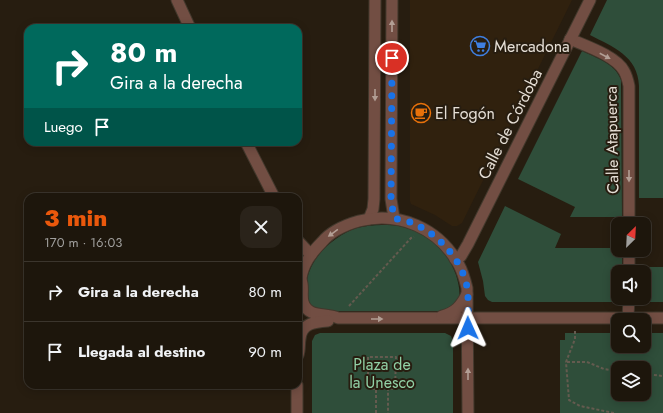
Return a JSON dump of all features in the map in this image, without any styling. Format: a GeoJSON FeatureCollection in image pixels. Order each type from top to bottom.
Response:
{"type":"FeatureCollection","features":[{"type":"Feature","properties":{"kind":"street"},"geometry":{"type":"LineString","coordinates":[[177,0],[188,24]]}},
{"type":"Feature","properties":{"kind":"street"},"geometry":{"type":"LineString","coordinates":[[369,219],[373,209],[374,199],[375,0]]}},
{"type":"Feature","properties":{"kind":"street"},"geometry":{"type":"LineString","coordinates":[[392,0],[391,199],[394,218]]}},
{"type":"Feature","properties":{"kind":"street","name":"Calle de Córdoba"},"geometry":{"type":"LineString","coordinates":[[455,259],[461,256],[468,244],[590,0]]}},
{"type":"Feature","properties":{"kind":"street","name":"Calle Atapuerca"},"geometry":{"type":"LineString","coordinates":[[570,39],[610,58],[624,70],[627,78],[629,86],[629,217]]}},
{"type":"Feature","properties":{"kind":"street"},"geometry":{"type":"LineString","coordinates":[[248,146],[272,193]]}},
{"type":"Feature","properties":{"kind":"street"},"geometry":{"type":"LineString","coordinates":[[302,274],[303,268],[322,241],[338,229],[369,219],[394,218],[414,223],[445,246],[463,272],[467,288],[468,413]]}},
{"type":"Feature","properties":{"kind":"street"},"geometry":{"type":"LineString","coordinates":[[302,245],[311,255]]}},
{"type":"Feature","properties":{"kind":"street"},"geometry":{"type":"LineString","coordinates":[[302,282],[302,299],[305,307],[317,315],[332,315],[340,318],[611,318]]}},
{"type":"Feature","properties":{"kind":"street"},"geometry":{"type":"LineString","coordinates":[[422,318],[426,316],[441,316],[453,312],[463,303],[467,294]]}},
{"type":"Feature","properties":{"kind":"street"},"geometry":{"type":"LineString","coordinates":[[302,332],[305,327],[312,322],[333,321],[340,318]]}},
{"type":"Feature","properties":{"kind":"street"},"geometry":{"type":"LineString","coordinates":[[651,318],[663,318]]}},
{"type":"Feature","properties":{"kind":"street"},"geometry":{"type":"LineString","coordinates":[[297,389],[297,413]]}},
{"type":"Feature","properties":{"kind":"path"},"geometry":{"type":"LineString","coordinates":[[340,318],[343,311],[411,238],[421,234],[424,229]]}},
{"type":"Feature","properties":{"kind":"path"},"geometry":{"type":"LineString","coordinates":[[575,331],[575,339],[566,362],[569,400],[580,406],[614,413]]}},
{"type":"Feature","properties":{"kind":"path"},"geometry":{"type":"LineString","coordinates":[[376,413],[376,389],[368,388],[368,356],[396,357],[395,389],[388,388],[388,413]]}},
{"type":"Feature","properties":{"kind":"path"},"geometry":{"type":"LineString","coordinates":[[566,362],[587,362],[604,369],[611,370]]}},
{"type":"Feature","properties":{"kind":"path"},"geometry":{"type":"LineString","coordinates":[[651,375],[663,376]]}},
{"type":"Feature","properties":{"kind":"shaded area"},"geometry":{"type":"Polygon","coordinates":[[[410,0],[572,0],[462,223],[457,226],[452,226],[435,215],[411,204],[410,201],[410,0]]]}},
{"type":"Feature","properties":{"kind":"green space"},"geometry":{"type":"Polygon","coordinates":[[[607,0],[663,0],[663,198],[639,198],[639,86],[638,76],[634,67],[623,54],[615,48],[590,35],[607,0]]]}},
{"type":"Feature","properties":{"kind":"green space"},"geometry":{"type":"Polygon","coordinates":[[[582,51],[610,65],[621,80],[622,217],[570,217],[575,207],[518,179],[582,51]]]}},
{"type":"Feature","properties":{"kind":"green space"},"geometry":{"type":"Polygon","coordinates":[[[505,206],[561,234],[555,248],[611,248],[611,257],[622,257],[622,265],[611,265],[611,302],[492,302],[485,296],[478,262],[505,206]]]}},
{"type":"Feature","properties":{"kind":"green space"},"geometry":{"type":"Polygon","coordinates":[[[372,225],[390,225],[412,230],[421,234],[442,251],[456,275],[459,289],[458,303],[443,311],[320,311],[307,303],[306,287],[308,275],[317,257],[331,242],[339,236],[357,228],[372,225]]]}},
{"type":"Feature","properties":{"kind":"green space"},"geometry":{"type":"Polygon","coordinates":[[[651,267],[663,267],[663,302],[651,302],[651,267]]]}},
{"type":"Feature","properties":{"kind":"green space","name":"Plaza de la Unesco"},"geometry":{"type":"Polygon","coordinates":[[[320,333],[445,333],[451,336],[453,341],[453,413],[312,413],[312,341],[315,335],[320,333]]]}},
{"type":"Feature","properties":{"kind":"green space"},"geometry":{"type":"Polygon","coordinates":[[[565,333],[611,333],[611,353],[651,353],[651,333],[663,333],[663,413],[560,413],[560,340],[565,340],[565,333]]]}},
{"type":"Feature","properties":{"kind":"place","name":"Mercadona"},"geometry":{"type":"Point","coordinates":[480,46]}},
{"type":"Feature","properties":{"kind":"place","name":"El Fogón"},"geometry":{"type":"Point","coordinates":[421,113]}},
{"type":"Feature","properties":{"kind":"route"},"geometry":{"type":"LineString","coordinates":[[392,58],[391,199],[394,218],[414,223],[428,231],[445,246],[460,265],[467,288],[468,328]]}}]}
